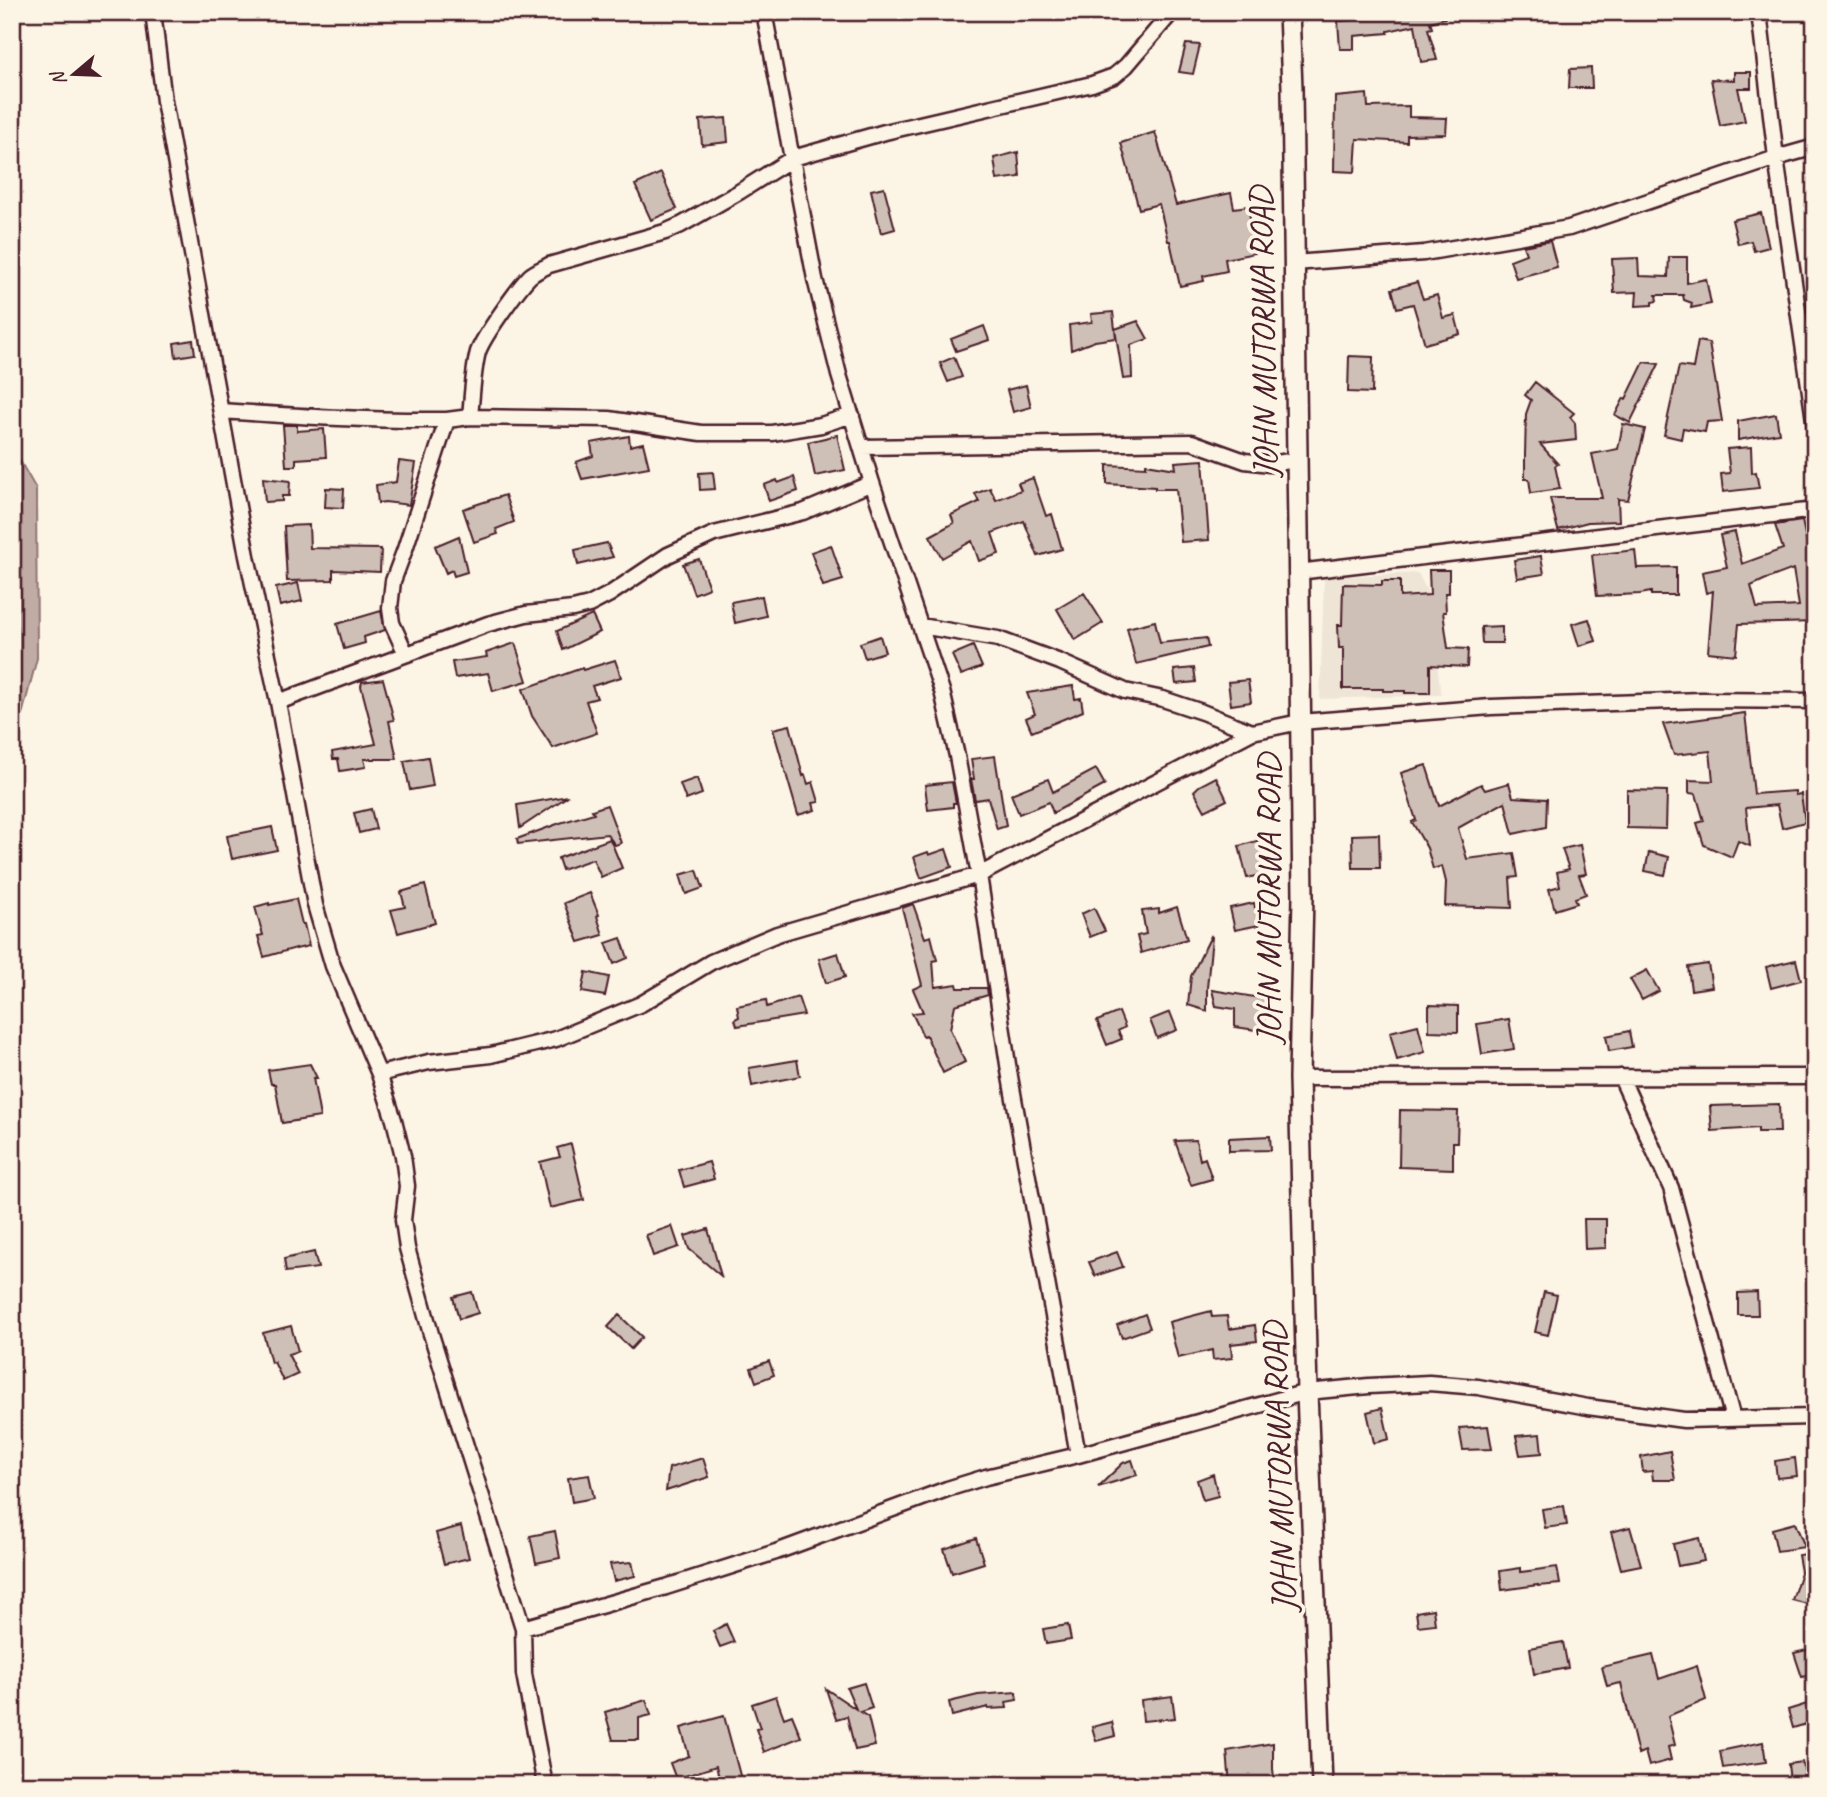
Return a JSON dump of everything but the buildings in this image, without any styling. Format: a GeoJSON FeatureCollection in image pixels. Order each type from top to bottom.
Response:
{"type":"FeatureCollection","features":[{"type":"Feature","properties":{"kind":"street"},"geometry":{"type":"LineString","coordinates":[[153,12],[164,101],[247,556],[278,702],[315,905],[333,966],[379,1074],[403,1156],[407,1186],[403,1220],[407,1248],[431,1334],[523,1628],[524,1674],[545,1785]]}},
{"type":"Feature","properties":{"kind":"street"},"geometry":{"type":"LineString","coordinates":[[764,12],[815,279],[839,375],[942,691],[957,756],[979,875],[1009,1071],[1078,1455]]}},
{"type":"Feature","properties":{"kind":"street"},"geometry":{"type":"LineString","coordinates":[[470,417],[479,352],[487,335],[529,277],[538,270],[681,225],[793,158],[885,132],[1092,84],[1114,76],[1126,66],[1172,12]]}},
{"type":"Feature","properties":{"kind":"street","name":"JOHN MUTORWA ROAD"},"geometry":{"type":"LineString","coordinates":[[1289,12],[1303,896],[1299,1079],[1307,1392],[1322,1785]]}},
{"type":"Feature","properties":{"kind":"street"},"geometry":{"type":"LineString","coordinates":[[1759,12],[1776,158],[1815,427]]}},
{"type":"Feature","properties":{"kind":"street"},"geometry":{"type":"LineString","coordinates":[[1294,263],[1424,253],[1569,228],[1815,147]]}},
{"type":"Feature","properties":{"kind":"street"},"geometry":{"type":"LineString","coordinates":[[221,411],[310,418],[399,420],[470,417],[609,419],[701,433],[772,433],[821,425],[852,415]]}},
{"type":"Feature","properties":{"kind":"street"},"geometry":{"type":"LineString","coordinates":[[406,654],[392,624],[390,608],[393,581],[447,420]]}},
{"type":"Feature","properties":{"kind":"street"},"geometry":{"type":"LineString","coordinates":[[862,447],[1192,442],[1245,461],[1270,464],[1296,460]]}},
{"type":"Feature","properties":{"kind":"street"},"geometry":{"type":"LineString","coordinates":[[278,702],[488,624],[526,614],[573,609],[589,604],[610,594],[668,555],[714,534],[803,512],[872,483]]}},
{"type":"Feature","properties":{"kind":"street"},"geometry":{"type":"LineString","coordinates":[[1298,572],[1815,510]]}},
{"type":"Feature","properties":{"kind":"street"},"geometry":{"type":"LineString","coordinates":[[921,626],[998,639],[1125,691],[1163,699],[1252,732]]}},
{"type":"Feature","properties":{"kind":"street"},"geometry":{"type":"LineString","coordinates":[[379,1074],[429,1062],[491,1055],[556,1039],[640,1004],[711,962],[777,934],[979,875],[1252,732],[1300,722],[1491,707],[1702,700],[1815,701]]}},
{"type":"Feature","properties":{"kind":"street"},"geometry":{"type":"LineString","coordinates":[[1621,1077],[1671,1188],[1733,1419]]}},
{"type":"Feature","properties":{"kind":"street"},"geometry":{"type":"LineString","coordinates":[[1299,1079],[1815,1077]]}},
{"type":"Feature","properties":{"kind":"street"},"geometry":{"type":"LineString","coordinates":[[523,1628],[776,1552],[986,1477],[1078,1455],[1307,1392],[1429,1383],[1478,1387],[1588,1407],[1684,1420],[1815,1417]]}},
{"type":"Feature","properties":{"kind":"shaded area"},"geometry":{"type":"Polygon","coordinates":[[[12,181],[21,337],[12,357],[12,181]]]}},
{"type":"Feature","properties":{"kind":"shaded area"},"geometry":{"type":"Polygon","coordinates":[[[12,447],[36,489],[37,658],[12,753],[12,447]]]}},
{"type":"Feature","properties":{"kind":"shaded area"},"geometry":{"type":"Polygon","coordinates":[[[1418,573],[1429,595],[1441,695],[1320,699],[1324,577],[1418,573]]]}}]}
